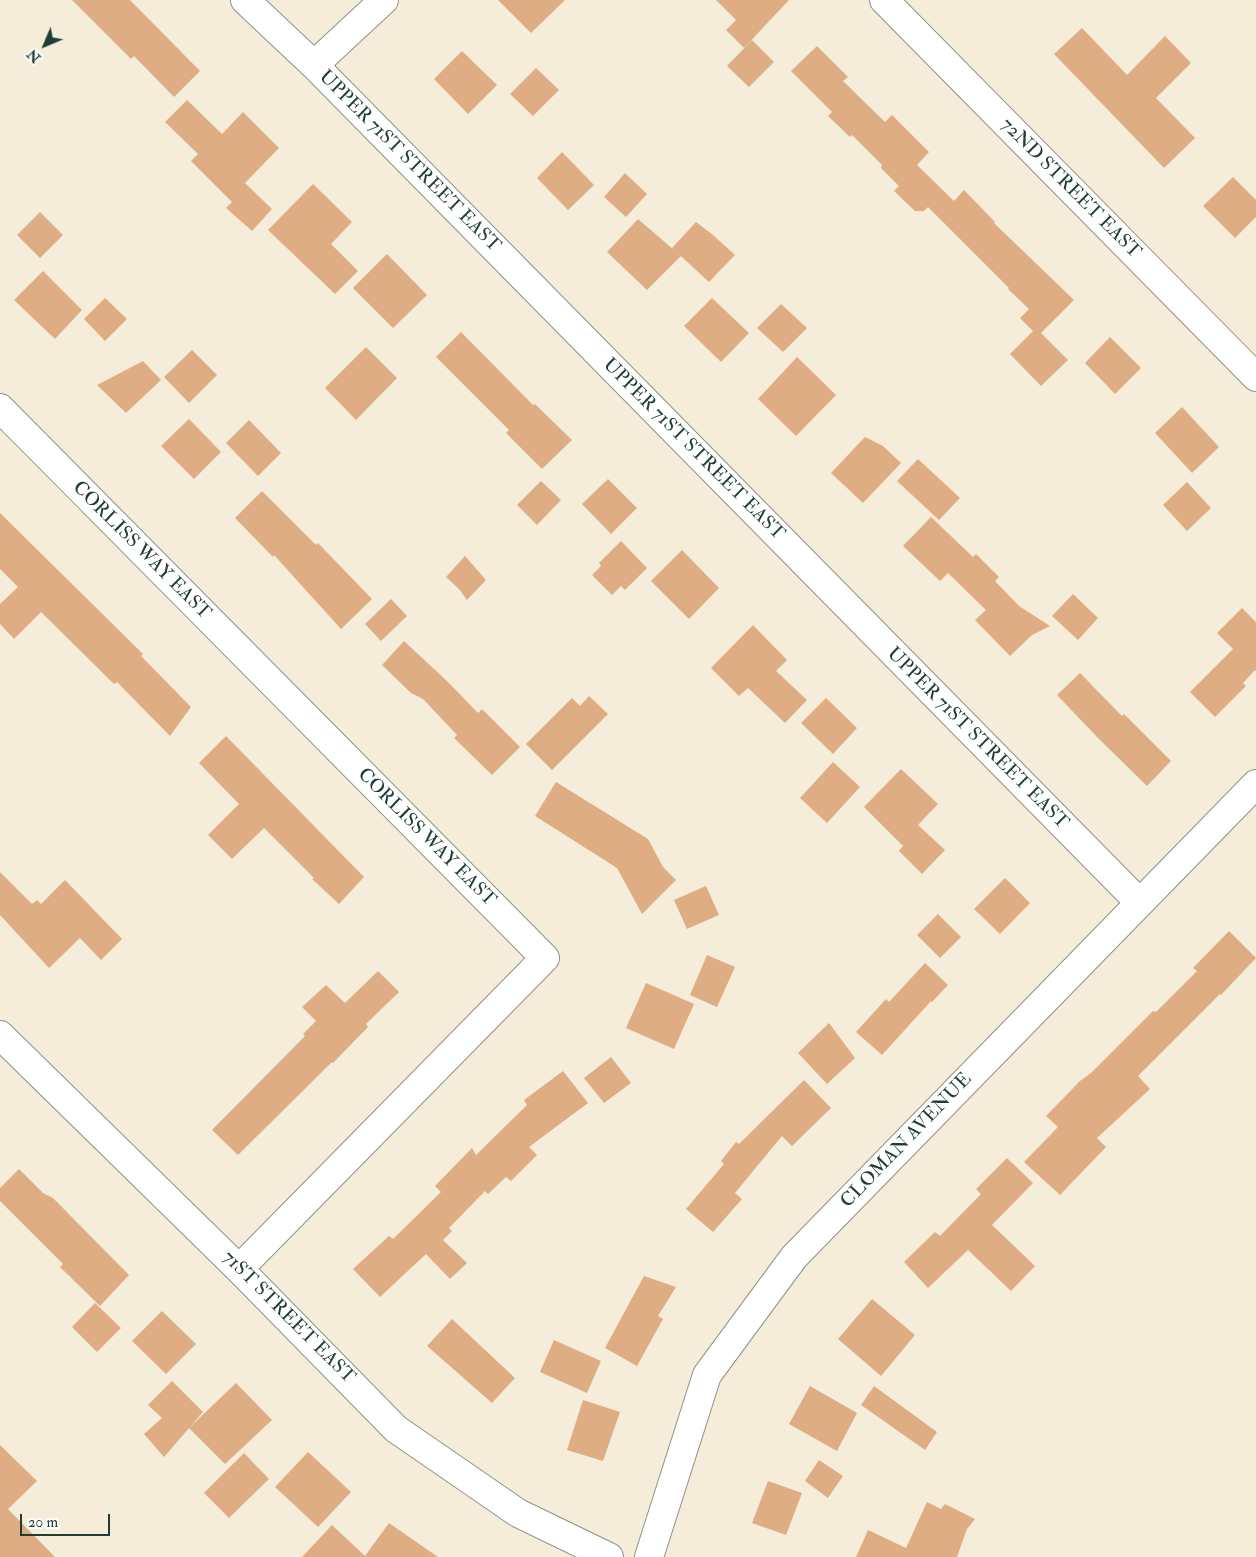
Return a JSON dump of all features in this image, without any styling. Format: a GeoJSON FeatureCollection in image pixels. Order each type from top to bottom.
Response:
{"type":"FeatureCollection","features":[{"type":"Feature","properties":{"kind":"street","name":"UPPER 71ST STREET EAST"},"geometry":{"type":"LineString","coordinates":[[246,0],[314,65],[1139,902]]}},
{"type":"Feature","properties":{"kind":"street"},"geometry":{"type":"LineString","coordinates":[[314,65],[384,0]]}},
{"type":"Feature","properties":{"kind":"street","name":"72ND STREET EAST"},"geometry":{"type":"LineString","coordinates":[[884,0],[1256,378]]}},
{"type":"Feature","properties":{"kind":"street","name":"CORLISS WAY EAST"},"geometry":{"type":"LineString","coordinates":[[0,408],[546,958],[239,1269]]}},
{"type":"Feature","properties":{"kind":"street","name":"CLOMAN AVENUE"},"geometry":{"type":"LineString","coordinates":[[649,1557],[707,1375],[794,1258],[1256,784]]}},
{"type":"Feature","properties":{"kind":"street","name":"71ST STREET EAST"},"geometry":{"type":"LineString","coordinates":[[0,1035],[239,1269],[396,1429],[518,1513],[609,1557]]}},
{"type":"Feature","properties":{"kind":"building"},"geometry":{"type":"Polygon","coordinates":[[[72,0],[130,0],[200,71],[174,97],[134,56],[131,59],[72,0]]]}},
{"type":"Feature","properties":{"kind":"building"},"geometry":{"type":"Polygon","coordinates":[[[498,0],[565,0],[531,33],[498,0]]]}},
{"type":"Feature","properties":{"kind":"building"},"geometry":{"type":"Polygon","coordinates":[[[716,0],[789,0],[744,48],[726,30],[736,20],[716,0]]]}},
{"type":"Feature","properties":{"kind":"building"},"geometry":{"type":"Polygon","coordinates":[[[1082,28],[1127,75],[1165,36],[1191,63],[1156,98],[1195,138],[1164,168],[1054,54],[1082,28]]]}},
{"type":"Feature","properties":{"kind":"building"},"geometry":{"type":"Polygon","coordinates":[[[752,40],[774,62],[749,87],[727,66],[752,40]]]}},
{"type":"Feature","properties":{"kind":"building"},"geometry":{"type":"Polygon","coordinates":[[[817,46],[848,77],[843,81],[885,122],[892,115],[929,152],[917,165],[954,201],[964,190],[994,223],[1074,300],[1041,333],[1068,360],[1041,386],[1010,354],[1033,331],[1020,318],[1029,309],[928,207],[924,211],[915,211],[894,191],[899,186],[881,168],[882,165],[852,135],[850,137],[828,116],[832,112],[791,71],[817,46]]]}},
{"type":"Feature","properties":{"kind":"building"},"geometry":{"type":"Polygon","coordinates":[[[462,51],[497,85],[468,114],[434,79],[462,51]]]}},
{"type":"Feature","properties":{"kind":"building"},"geometry":{"type":"Polygon","coordinates":[[[536,68],[559,90],[533,116],[510,94],[536,68]]]}},
{"type":"Feature","properties":{"kind":"building"},"geometry":{"type":"Polygon","coordinates":[[[187,100],[222,134],[243,112],[279,148],[245,183],[272,209],[252,231],[226,208],[232,202],[191,161],[198,154],[165,122],[187,100]]]}},
{"type":"Feature","properties":{"kind":"building"},"geometry":{"type":"Polygon","coordinates":[[[562,152],[594,185],[568,210],[537,178],[562,152]]]}},
{"type":"Feature","properties":{"kind":"building"},"geometry":{"type":"Polygon","coordinates":[[[625,173],[647,194],[626,217],[604,197],[625,173]]]}},
{"type":"Feature","properties":{"kind":"building"},"geometry":{"type":"Polygon","coordinates":[[[1233,177],[1256,200],[1256,217],[1235,238],[1203,206],[1233,177]]]}},
{"type":"Feature","properties":{"kind":"building"},"geometry":{"type":"Polygon","coordinates":[[[313,184],[352,222],[331,244],[358,271],[335,294],[268,230],[313,184]]]}},
{"type":"Feature","properties":{"kind":"building"},"geometry":{"type":"Polygon","coordinates":[[[40,212],[63,235],[40,258],[17,235],[40,212]]]}},
{"type":"Feature","properties":{"kind":"building"},"geometry":{"type":"Polygon","coordinates":[[[638,219],[681,256],[647,290],[607,252],[638,219]]]}},
{"type":"Feature","properties":{"kind":"building"},"geometry":{"type":"Polygon","coordinates":[[[696,222],[735,255],[709,282],[672,248],[696,222]]]}},
{"type":"Feature","properties":{"kind":"building"},"geometry":{"type":"Polygon","coordinates":[[[387,254],[427,295],[393,328],[353,288],[387,254]]]}},
{"type":"Feature","properties":{"kind":"building"},"geometry":{"type":"Polygon","coordinates":[[[43,271],[82,310],[55,339],[14,300],[43,271]]]}},
{"type":"Feature","properties":{"kind":"building"},"geometry":{"type":"Polygon","coordinates":[[[105,298],[127,319],[105,341],[84,319],[105,298]]]}},
{"type":"Feature","properties":{"kind":"building"},"geometry":{"type":"Polygon","coordinates":[[[712,298],[749,333],[721,362],[684,326],[712,298]]]}},
{"type":"Feature","properties":{"kind":"building"},"geometry":{"type":"Polygon","coordinates":[[[781,304],[807,328],[783,352],[757,328],[781,304]]]}},
{"type":"Feature","properties":{"kind":"building"},"geometry":{"type":"Polygon","coordinates":[[[461,332],[533,405],[535,404],[572,440],[542,469],[506,433],[509,430],[436,357],[461,332]]]}},
{"type":"Feature","properties":{"kind":"building"},"geometry":{"type":"Polygon","coordinates":[[[1110,337],[1141,368],[1115,394],[1085,363],[1110,337]]]}},
{"type":"Feature","properties":{"kind":"building"},"geometry":{"type":"Polygon","coordinates":[[[366,347],[397,378],[356,420],[325,388],[366,347]]]}},
{"type":"Feature","properties":{"kind":"building"},"geometry":{"type":"Polygon","coordinates":[[[192,350],[217,375],[189,403],[164,377],[192,350]]]}},
{"type":"Feature","properties":{"kind":"building"},"geometry":{"type":"Polygon","coordinates":[[[797,357],[836,395],[796,436],[758,399],[797,357]]]}},
{"type":"Feature","properties":{"kind":"building"},"geometry":{"type":"Polygon","coordinates":[[[143,361],[161,380],[126,413],[97,385],[143,361]]]}},
{"type":"Feature","properties":{"kind":"building"},"geometry":{"type":"Polygon","coordinates":[[[1182,407],[1219,447],[1192,473],[1155,433],[1182,407]]]}},
{"type":"Feature","properties":{"kind":"building"},"geometry":{"type":"Polygon","coordinates":[[[189,419],[221,452],[194,479],[161,446],[189,419]]]}},
{"type":"Feature","properties":{"kind":"building"},"geometry":{"type":"Polygon","coordinates":[[[249,420],[281,453],[258,476],[226,443],[249,420]]]}},
{"type":"Feature","properties":{"kind":"building"},"geometry":{"type":"Polygon","coordinates":[[[865,437],[883,446],[901,463],[863,503],[831,473],[865,437]]]}},
{"type":"Feature","properties":{"kind":"building"},"geometry":{"type":"Polygon","coordinates":[[[918,459],[960,498],[939,520],[897,481],[918,459]]]}},
{"type":"Feature","properties":{"kind":"building"},"geometry":{"type":"Polygon","coordinates":[[[608,479],[637,508],[611,534],[582,504],[608,479]]]}},
{"type":"Feature","properties":{"kind":"building"},"geometry":{"type":"Polygon","coordinates":[[[541,481],[561,500],[537,525],[517,505],[541,481]]]}},
{"type":"Feature","properties":{"kind":"building"},"geometry":{"type":"Polygon","coordinates":[[[1187,482],[1211,508],[1187,531],[1163,505],[1187,482]]]}},
{"type":"Feature","properties":{"kind":"building"},"geometry":{"type":"Polygon","coordinates":[[[262,491],[316,545],[318,543],[372,599],[341,629],[274,555],[273,557],[235,518],[262,491]]]}},
{"type":"Feature","properties":{"kind":"building"},"geometry":{"type":"Polygon","coordinates":[[[0,513],[143,654],[141,656],[191,707],[170,736],[117,682],[114,684],[41,612],[14,639],[0,624],[0,604],[18,587],[0,569],[0,513]]]}},
{"type":"Feature","properties":{"kind":"building"},"geometry":{"type":"Polygon","coordinates":[[[931,517],[973,557],[976,554],[999,577],[995,581],[1019,606],[1050,626],[1032,635],[1010,656],[975,620],[986,610],[948,573],[940,581],[903,546],[931,517]]]}},
{"type":"Feature","properties":{"kind":"building"},"geometry":{"type":"Polygon","coordinates":[[[621,541],[647,568],[625,590],[621,586],[612,595],[592,575],[601,566],[599,563],[621,541]]]}},
{"type":"Feature","properties":{"kind":"building"},"geometry":{"type":"Polygon","coordinates":[[[682,550],[719,588],[689,619],[651,581],[682,550]]]}},
{"type":"Feature","properties":{"kind":"building"},"geometry":{"type":"Polygon","coordinates":[[[465,556],[486,580],[467,600],[459,589],[446,577],[465,556]]]}},
{"type":"Feature","properties":{"kind":"building"},"geometry":{"type":"Polygon","coordinates":[[[1073,594],[1098,618],[1078,640],[1052,616],[1073,594]]]}},
{"type":"Feature","properties":{"kind":"building"},"geometry":{"type":"Polygon","coordinates":[[[391,599],[407,616],[381,641],[365,624],[391,599]]]}},
{"type":"Feature","properties":{"kind":"building"},"geometry":{"type":"Polygon","coordinates":[[[1242,608],[1256,622],[1256,671],[1243,683],[1246,686],[1215,717],[1190,692],[1233,649],[1217,633],[1242,608]]]}},
{"type":"Feature","properties":{"kind":"building"},"geometry":{"type":"Polygon","coordinates":[[[753,625],[787,660],[776,671],[807,700],[785,723],[748,688],[739,696],[711,668],[753,625]]]}},
{"type":"Feature","properties":{"kind":"building"},"geometry":{"type":"Polygon","coordinates":[[[404,641],[478,713],[482,709],[520,747],[492,775],[454,738],[457,735],[423,699],[411,693],[382,665],[404,641]]]}},
{"type":"Feature","properties":{"kind":"building"},"geometry":{"type":"Polygon","coordinates":[[[1080,673],[1122,716],[1124,714],[1171,761],[1147,786],[1057,695],[1080,673]]]}},
{"type":"Feature","properties":{"kind":"building"},"geometry":{"type":"Polygon","coordinates":[[[589,696],[608,714],[552,770],[526,744],[572,698],[580,706],[589,696]]]}},
{"type":"Feature","properties":{"kind":"building"},"geometry":{"type":"Polygon","coordinates":[[[826,698],[857,728],[833,754],[801,723],[826,698]]]}},
{"type":"Feature","properties":{"kind":"building"},"geometry":{"type":"Polygon","coordinates":[[[226,736],[364,877],[339,904],[312,879],[314,878],[264,828],[232,859],[208,835],[239,804],[199,763],[226,736]]]}},
{"type":"Feature","properties":{"kind":"building"},"geometry":{"type":"Polygon","coordinates":[[[833,762],[860,787],[827,823],[800,798],[833,762]]]}},
{"type":"Feature","properties":{"kind":"building"},"geometry":{"type":"Polygon","coordinates":[[[901,769],[938,804],[918,825],[945,850],[922,874],[899,851],[903,846],[864,807],[901,769]]]}},
{"type":"Feature","properties":{"kind":"building"},"geometry":{"type":"Polygon","coordinates":[[[556,782],[648,839],[663,867],[676,880],[642,914],[617,868],[535,816],[556,782]]]}},
{"type":"Feature","properties":{"kind":"building"},"geometry":{"type":"Polygon","coordinates":[[[0,872],[32,904],[37,900],[41,904],[65,880],[122,939],[101,960],[80,938],[49,968],[0,915],[0,872]]]}},
{"type":"Feature","properties":{"kind":"building"},"geometry":{"type":"Polygon","coordinates":[[[1005,878],[1030,903],[1000,934],[974,909],[1005,878]]]}},
{"type":"Feature","properties":{"kind":"building"},"geometry":{"type":"Polygon","coordinates":[[[706,886],[719,915],[687,929],[674,900],[706,886]]]}},
{"type":"Feature","properties":{"kind":"building"},"geometry":{"type":"Polygon","coordinates":[[[938,914],[961,937],[940,958],[917,935],[938,914]]]}},
{"type":"Feature","properties":{"kind":"building"},"geometry":{"type":"Polygon","coordinates":[[[1229,931],[1256,958],[1138,1076],[1150,1089],[1097,1138],[1106,1147],[1060,1195],[1024,1162],[1058,1127],[1046,1116],[1080,1081],[1091,1073],[1153,1011],[1156,1012],[1197,971],[1193,968],[1229,931]]]}},
{"type":"Feature","properties":{"kind":"building"},"geometry":{"type":"Polygon","coordinates":[[[707,955],[735,967],[717,1007],[690,995],[707,955]]]}},
{"type":"Feature","properties":{"kind":"building"},"geometry":{"type":"Polygon","coordinates":[[[925,963],[948,985],[882,1055],[856,1032],[886,999],[889,1002],[925,963]]]}},
{"type":"Feature","properties":{"kind":"building"},"geometry":{"type":"Polygon","coordinates":[[[378,971],[399,992],[366,1024],[368,1027],[333,1063],[238,1155],[212,1130],[305,1036],[303,1034],[316,1021],[302,1007],[326,985],[345,1003],[378,971]]]}},
{"type":"Feature","properties":{"kind":"building"},"geometry":{"type":"Polygon","coordinates":[[[646,983],[694,1004],[674,1049],[626,1028],[646,983]]]}},
{"type":"Feature","properties":{"kind":"building"},"geometry":{"type":"Polygon","coordinates":[[[829,1023],[855,1058],[827,1084],[798,1053],[829,1023]]]}},
{"type":"Feature","properties":{"kind":"building"},"geometry":{"type":"Polygon","coordinates":[[[611,1057],[631,1083],[604,1103],[584,1078],[611,1057]]]}},
{"type":"Feature","properties":{"kind":"building"},"geometry":{"type":"Polygon","coordinates":[[[563,1071],[588,1103],[529,1147],[537,1155],[511,1181],[506,1177],[488,1194],[485,1191],[449,1228],[452,1231],[443,1240],[467,1263],[450,1279],[426,1254],[380,1297],[353,1269],[389,1236],[393,1239],[441,1192],[435,1186],[472,1148],[476,1155],[527,1105],[524,1100],[563,1071]]]}},
{"type":"Feature","properties":{"kind":"building"},"geometry":{"type":"Polygon","coordinates":[[[804,1080],[831,1108],[792,1146],[782,1136],[735,1193],[742,1199],[713,1232],[686,1209],[724,1164],[721,1161],[736,1142],[739,1144],[804,1080]]]}},
{"type":"Feature","properties":{"kind":"building"},"geometry":{"type":"Polygon","coordinates":[[[1007,1158],[1033,1183],[992,1225],[1035,1266],[1011,1291],[968,1250],[928,1288],[904,1262],[935,1232],[940,1236],[981,1194],[976,1189],[1007,1158]]]}},
{"type":"Feature","properties":{"kind":"building"},"geometry":{"type":"Polygon","coordinates":[[[19,1169],[43,1193],[53,1198],[129,1275],[100,1306],[60,1267],[63,1264],[0,1201],[0,1188],[19,1169]]]}},
{"type":"Feature","properties":{"kind":"building"},"geometry":{"type":"Polygon","coordinates":[[[644,1276],[676,1287],[658,1316],[663,1319],[637,1366],[605,1348],[644,1276]]]}},
{"type":"Feature","properties":{"kind":"building"},"geometry":{"type":"Polygon","coordinates":[[[872,1299],[915,1335],[881,1376],[838,1339],[872,1299]]]}},
{"type":"Feature","properties":{"kind":"building"},"geometry":{"type":"Polygon","coordinates":[[[95,1303],[121,1328],[97,1352],[72,1327],[95,1303]]]}},
{"type":"Feature","properties":{"kind":"building"},"geometry":{"type":"Polygon","coordinates":[[[162,1311],[196,1344],[166,1374],[132,1341],[162,1311]]]}},
{"type":"Feature","properties":{"kind":"building"},"geometry":{"type":"Polygon","coordinates":[[[452,1319],[515,1378],[492,1403],[427,1346],[452,1319]]]}},
{"type":"Feature","properties":{"kind":"building"},"geometry":{"type":"Polygon","coordinates":[[[554,1340],[601,1361],[587,1393],[540,1372],[554,1340]]]}},
{"type":"Feature","properties":{"kind":"building"},"geometry":{"type":"Polygon","coordinates":[[[172,1381],[203,1412],[164,1457],[144,1434],[162,1418],[148,1405],[172,1381]]]}},
{"type":"Feature","properties":{"kind":"building"},"geometry":{"type":"Polygon","coordinates":[[[236,1383],[272,1420],[225,1464],[189,1428],[236,1383]]]}},
{"type":"Feature","properties":{"kind":"building"},"geometry":{"type":"Polygon","coordinates":[[[810,1386],[857,1413],[837,1451],[789,1424],[810,1386]]]}},
{"type":"Feature","properties":{"kind":"building"},"geometry":{"type":"Polygon","coordinates":[[[874,1386],[937,1432],[925,1450],[861,1405],[874,1386]]]}},
{"type":"Feature","properties":{"kind":"building"},"geometry":{"type":"Polygon","coordinates":[[[583,1400],[620,1412],[603,1461],[567,1450],[583,1400]]]}},
{"type":"Feature","properties":{"kind":"building"},"geometry":{"type":"Polygon","coordinates":[[[0,1445],[37,1481],[8,1509],[55,1557],[0,1557],[0,1445]]]}},
{"type":"Feature","properties":{"kind":"building"},"geometry":{"type":"Polygon","coordinates":[[[308,1452],[351,1492],[318,1527],[275,1487],[308,1452]]]}},
{"type":"Feature","properties":{"kind":"building"},"geometry":{"type":"Polygon","coordinates":[[[244,1453],[269,1479],[229,1518],[204,1493],[244,1453]]]}},
{"type":"Feature","properties":{"kind":"building"},"geometry":{"type":"Polygon","coordinates":[[[819,1460],[843,1476],[828,1498],[805,1481],[819,1460]]]}},
{"type":"Feature","properties":{"kind":"building"},"geometry":{"type":"Polygon","coordinates":[[[768,1481],[802,1493],[786,1535],[752,1523],[768,1481]]]}},
{"type":"Feature","properties":{"kind":"building"},"geometry":{"type":"Polygon","coordinates":[[[927,1502],[941,1509],[945,1504],[975,1519],[967,1529],[957,1557],[856,1557],[868,1530],[906,1548],[927,1502]]]}},
{"type":"Feature","properties":{"kind":"building"},"geometry":{"type":"Polygon","coordinates":[[[389,1523],[438,1557],[302,1557],[332,1525],[365,1556],[389,1523]]]}}]}
